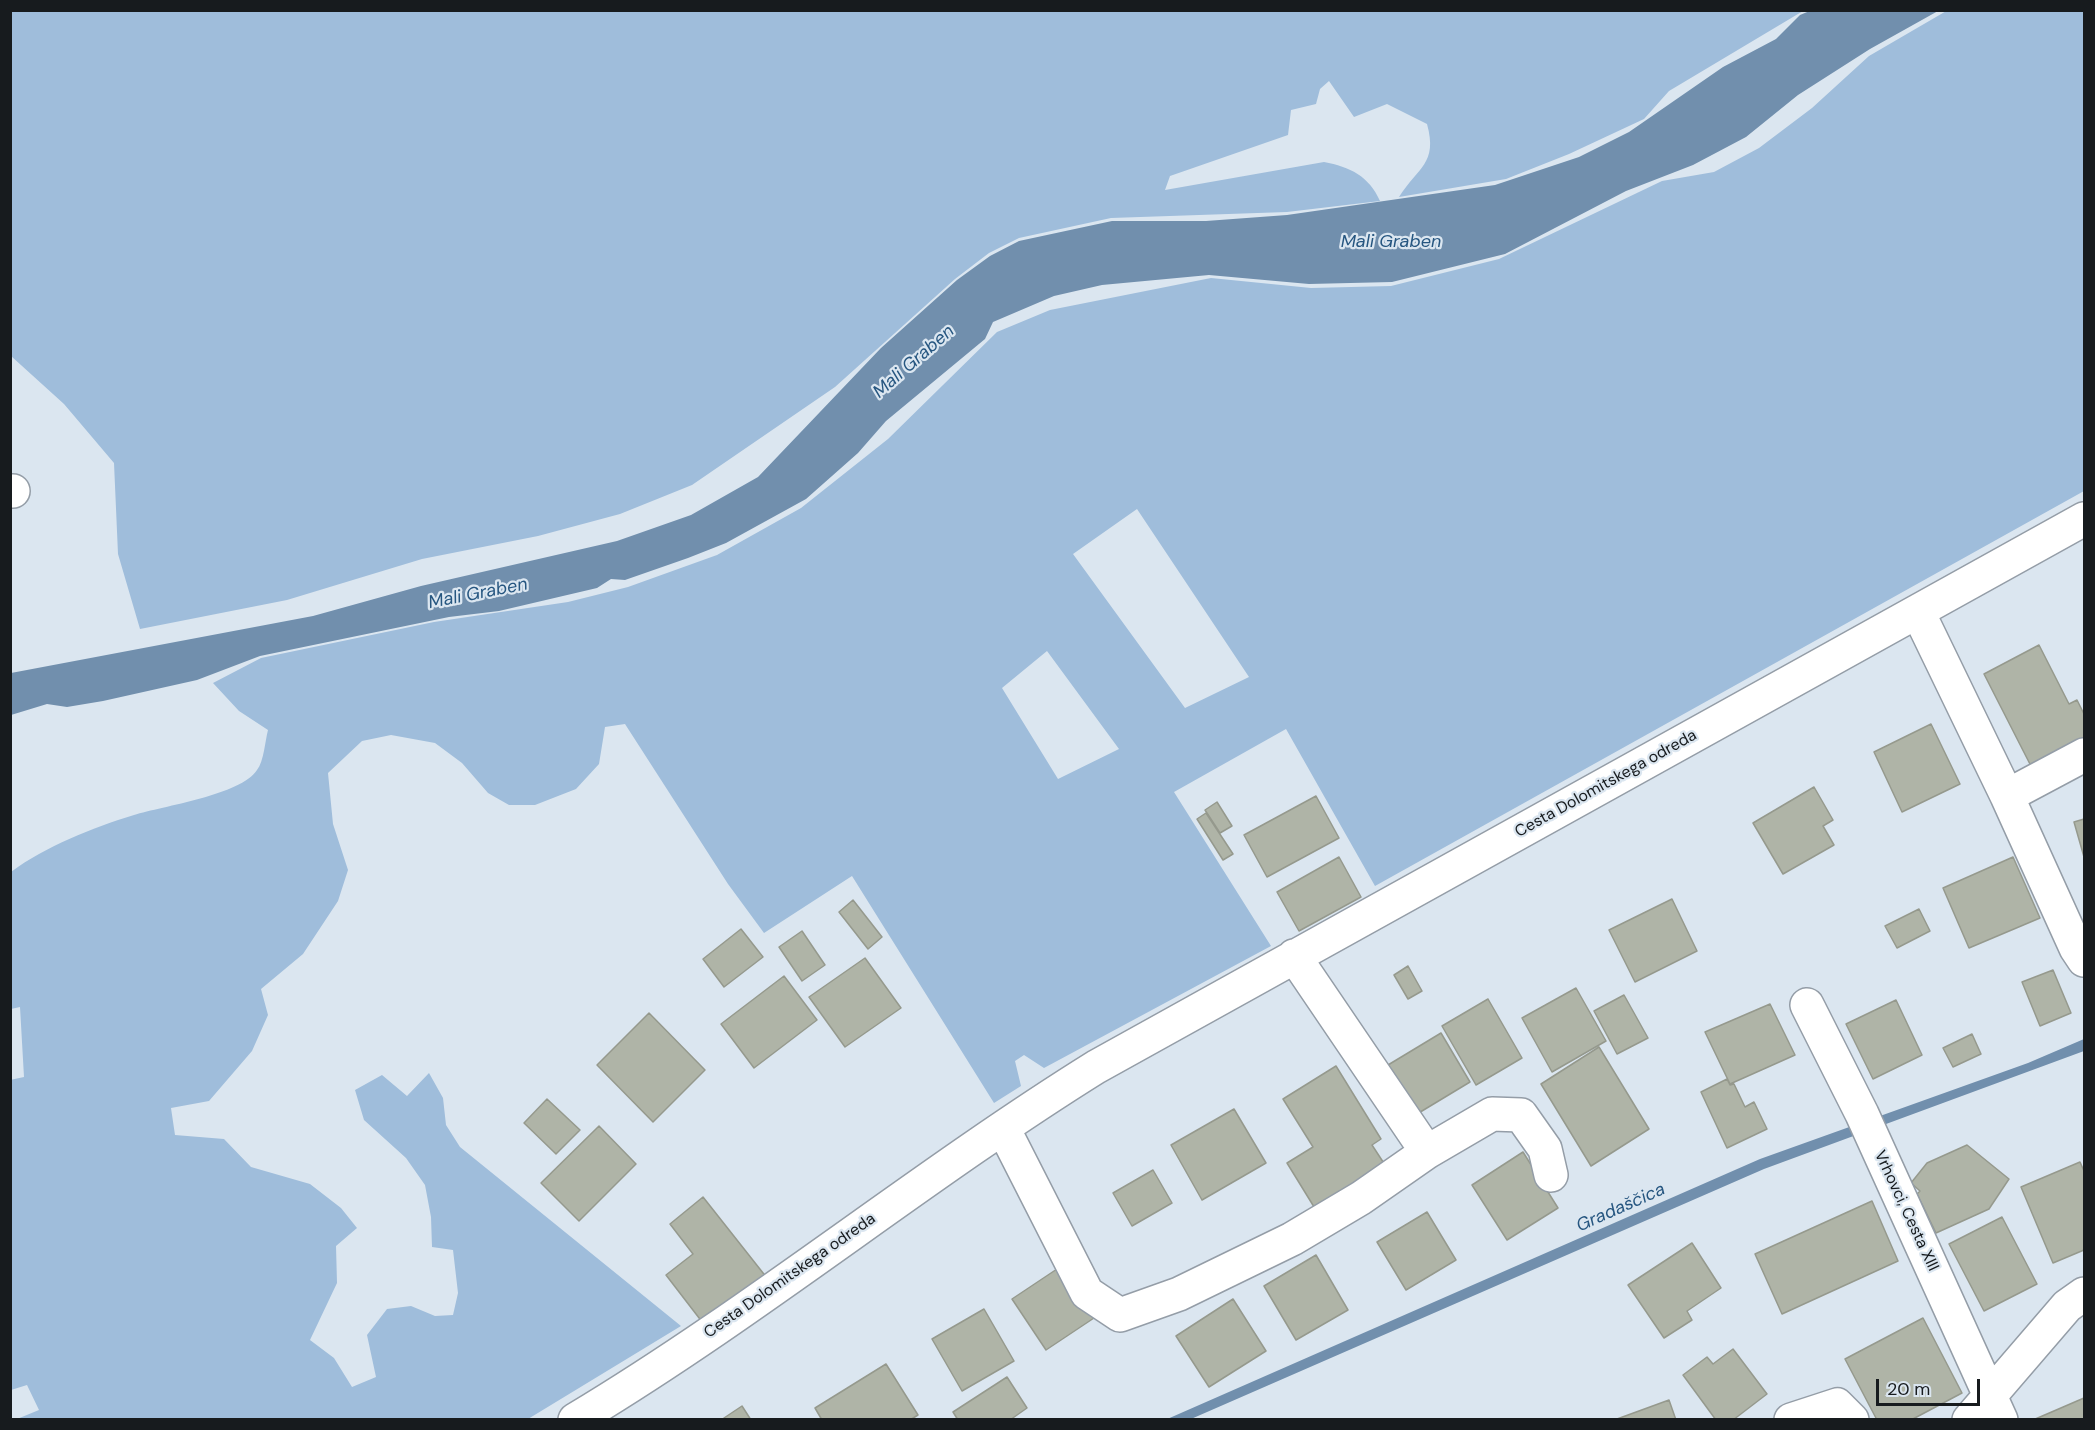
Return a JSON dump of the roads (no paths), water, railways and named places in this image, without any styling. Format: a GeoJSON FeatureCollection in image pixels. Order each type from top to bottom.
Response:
{"type":"FeatureCollection","features":[{"type":"Feature","properties":{"kind":"street","name":"Cesta Dolomitskega odreda"},"geometry":{"type":"LineString","coordinates":[[575,1419],[691,1346],[1003,1128],[1096,1066],[2085,519]]}},
{"type":"Feature","properties":{"kind":"street"},"geometry":{"type":"LineString","coordinates":[[1918,612],[2007,796],[2076,948],[2085,960]]}},
{"type":"Feature","properties":{"kind":"street"},"geometry":{"type":"LineString","coordinates":[[2007,796],[2085,755]]}},
{"type":"Feature","properties":{"kind":"street"},"geometry":{"type":"LineString","coordinates":[[1294,956],[1427,1152]]}},
{"type":"Feature","properties":{"kind":"street","name":"Vrhovci, Cesta XIII"},"geometry":{"type":"LineString","coordinates":[[1807,1005],[1868,1128],[1996,1408]]}},
{"type":"Feature","properties":{"kind":"street"},"geometry":{"type":"LineString","coordinates":[[1003,1128],[1087,1293],[1120,1315],[1179,1294],[1292,1239],[1361,1198],[1427,1152],[1492,1114],[1521,1115],[1545,1149],[1551,1175]]}},
{"type":"Feature","properties":{"kind":"street"},"geometry":{"type":"LineString","coordinates":[[1969,1419],[1996,1408],[2067,1306],[2085,1294]]}},
{"type":"Feature","properties":{"kind":"street"},"geometry":{"type":"LineString","coordinates":[[1791,1419],[1837,1405],[1852,1419]]}},
{"type":"Feature","properties":{"kind":"water","name":"Mali Graben"},"geometry":{"type":"Polygon","coordinates":[[[1812,10],[1938,11],[1870,49],[1798,95],[1746,137],[1693,165],[1626,191],[1505,254],[1392,282],[1309,284],[1209,275],[1102,285],[1054,296],[993,322],[985,339],[886,421],[858,453],[806,499],[726,543],[688,558],[625,580],[611,579],[597,588],[499,611],[449,617],[260,656],[197,680],[67,707],[47,704],[11,715],[11,673],[313,616],[421,586],[617,541],[691,515],[758,477],[881,348],[957,280],[990,256],[1019,241],[1112,221],[1206,221],[1287,215],[1495,185],[1579,157],[1629,132],[1723,67],[1776,39],[1800,15],[1812,10]]]}},
{"type":"Feature","properties":{"kind":"water","name":"Gradaščica"},"geometry":{"type":"Polygon","coordinates":[[[2084,1039],[2084,1051],[1764,1169],[1191,1419],[1165,1420],[1760,1159],[2028,1063],[2084,1039]]]}}]}
